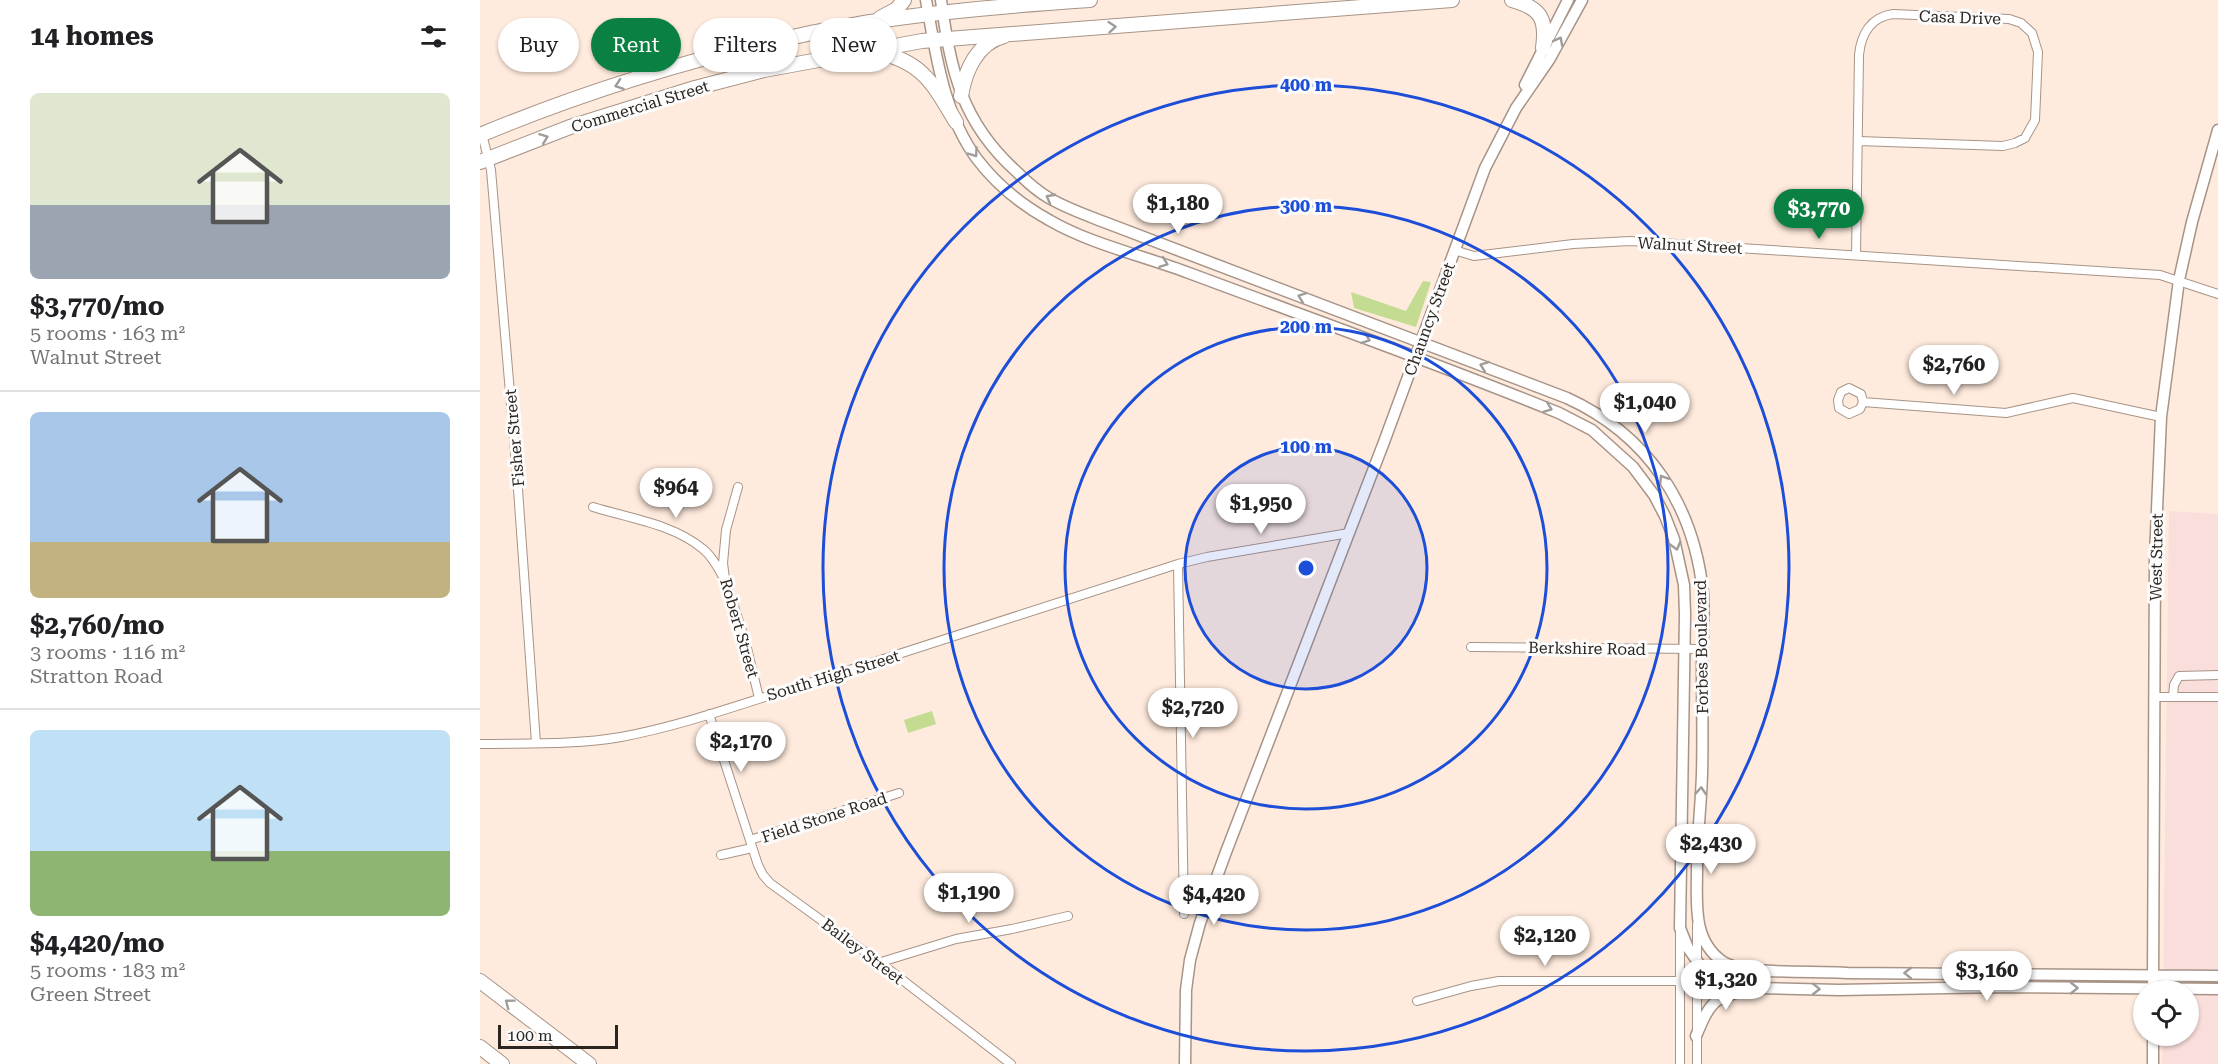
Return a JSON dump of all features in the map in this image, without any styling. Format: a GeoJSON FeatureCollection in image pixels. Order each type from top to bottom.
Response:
{"type":"FeatureCollection","features":[{"type":"Feature","properties":{"kind":"highway"},"geometry":{"type":"LineString","coordinates":[[879,18],[890,13],[904,0]]}},
{"type":"Feature","properties":{"kind":"highway"},"geometry":{"type":"LineString","coordinates":[[964,0],[996,8]]}},
{"type":"Feature","properties":{"kind":"highway","name":"Commercial Street"},"geometry":{"type":"LineString","coordinates":[[893,18],[938,10],[996,8],[1090,0]]}},
{"type":"Feature","properties":{"kind":"highway","name":"Commercial Street"},"geometry":{"type":"LineString","coordinates":[[897,46],[940,39],[1452,0]]}},
{"type":"Feature","properties":{"kind":"highway"},"geometry":{"type":"LineString","coordinates":[[1512,0],[1529,6],[1538,14],[1543,24],[1543,48]]}},
{"type":"Feature","properties":{"kind":"highway"},"geometry":{"type":"LineString","coordinates":[[961,96],[965,75],[975,57],[997,38],[1016,33]]}},
{"type":"Feature","properties":{"kind":"highway","name":"Commercial Street"},"geometry":{"type":"LineString","coordinates":[[481,135],[650,74],[737,51],[810,35]]}},
{"type":"Feature","properties":{"kind":"highway"},"geometry":{"type":"LineString","coordinates":[[897,58],[914,65],[928,78],[956,122]]}},
{"type":"Feature","properties":{"kind":"highway","name":"Commercial Street"},"geometry":{"type":"LineString","coordinates":[[485,161],[570,127],[695,88],[764,70],[810,62]]}},
{"type":"Feature","properties":{"kind":"highway"},"geometry":{"type":"LineString","coordinates":[[480,981],[589,1064]]}},
{"type":"Feature","properties":{"kind":"highway"},"geometry":{"type":"LineString","coordinates":[[480,1047],[502,1064]]}},
{"type":"Feature","properties":{"kind":"street","name":"Forbes Boulevard"},"geometry":{"type":"LineString","coordinates":[[926,0],[938,10],[941,77],[964,140],[977,159],[1000,184],[1030,209],[1051,222],[1559,412],[1592,430],[1633,467],[1654,495],[1665,516],[1674,539],[1684,585],[1680,928],[1696,960],[1709,975],[1734,986],[1757,988],[1839,990],[2001,987],[2133,989]]}},
{"type":"Feature","properties":{"kind":"street","name":"Chauncy Street"},"geometry":{"type":"LineString","coordinates":[[1185,1064],[1186,990],[1191,953],[1203,914],[1489,158],[1568,0]]}},
{"type":"Feature","properties":{"kind":"street","name":"Chauncy Street"},"geometry":{"type":"LineString","coordinates":[[1516,108],[1549,60],[1582,0]]}},
{"type":"Feature","properties":{"kind":"street","name":"Casa Drive"},"geometry":{"type":"LineString","coordinates":[[1856,255],[1858,141],[1860,47],[1868,27],[1879,18],[1893,14],[2002,18],[2021,23],[2032,33],[2039,59],[2036,111],[2030,133],[2020,141],[1995,146],[1858,141]]}},
{"type":"Feature","properties":{"kind":"street","name":"Forbes Boulevard"},"geometry":{"type":"LineString","coordinates":[[940,39],[961,96],[975,123],[997,153],[1035,189],[1050,199],[1104,222],[1575,402],[1606,420],[1649,458],[1678,503],[1693,538],[1703,595],[1702,776],[1697,850],[1697,922],[1708,947],[1718,958],[1735,968]]}},
{"type":"Feature","properties":{"kind":"street","name":"West Street"},"geometry":{"type":"LineString","coordinates":[[2153,980],[2155,556],[2161,417],[2179,280],[2192,222],[2218,130]]}},
{"type":"Feature","properties":{"kind":"street","name":"Fisher Street"},"geometry":{"type":"LineString","coordinates":[[481,135],[517,475],[536,743]]}},
{"type":"Feature","properties":{"kind":"street","name":"Walnut Street"},"geometry":{"type":"LineString","coordinates":[[1454,250],[1474,256],[1574,244],[1630,241],[2127,273],[2179,280],[2218,294]]}},
{"type":"Feature","properties":{"kind":"street"},"geometry":{"type":"LineString","coordinates":[[1863,402],[2006,413],[2073,398],[2161,417]]}},
{"type":"Feature","properties":{"kind":"street","name":"Robert Street"},"geometry":{"type":"LineString","coordinates":[[738,487],[724,547],[725,579],[745,640],[759,698]]}},
{"type":"Feature","properties":{"kind":"street"},"geometry":{"type":"LineString","coordinates":[[593,507],[676,532],[703,548],[725,579]]}},
{"type":"Feature","properties":{"kind":"street"},"geometry":{"type":"LineString","coordinates":[[1184,914],[1178,564],[1349,533]]}},
{"type":"Feature","properties":{"kind":"street","name":"South High Street"},"geometry":{"type":"LineString","coordinates":[[480,744],[621,737],[709,714],[935,644],[1178,564]]}},
{"type":"Feature","properties":{"kind":"street","name":"Berkshire Road"},"geometry":{"type":"LineString","coordinates":[[1471,647],[1702,649]]}},
{"type":"Feature","properties":{"kind":"street"},"geometry":{"type":"LineString","coordinates":[[2173,698],[2174,685],[2179,676],[2218,675]]}},
{"type":"Feature","properties":{"kind":"street"},"geometry":{"type":"LineString","coordinates":[[2154,698],[2218,697]]}},
{"type":"Feature","properties":{"kind":"street","name":"Bailey Street"},"geometry":{"type":"LineString","coordinates":[[709,714],[763,875],[770,883],[1011,1064]]}},
{"type":"Feature","properties":{"kind":"street","name":"Field Stone Road"},"geometry":{"type":"LineString","coordinates":[[751,844],[899,793]]}},
{"type":"Feature","properties":{"kind":"street"},"geometry":{"type":"LineString","coordinates":[[722,855],[751,844]]}},
{"type":"Feature","properties":{"kind":"street"},"geometry":{"type":"LineString","coordinates":[[878,963],[956,939],[1012,930],[1068,916]]}},
{"type":"Feature","properties":{"kind":"street"},"geometry":{"type":"LineString","coordinates":[[1697,922],[1697,1064]]}},
{"type":"Feature","properties":{"kind":"street"},"geometry":{"type":"LineString","coordinates":[[1680,928],[1680,1064]]}},
{"type":"Feature","properties":{"kind":"street"},"geometry":{"type":"LineString","coordinates":[[1417,1001],[1498,981],[1680,981],[1735,968],[1824,970],[1848,973],[2218,976]]}},
{"type":"Feature","properties":{"kind":"street"},"geometry":{"type":"LineString","coordinates":[[1696,1036],[1706,1013],[1719,999],[1726,994],[1757,988]]}},
{"type":"Feature","properties":{"kind":"street","name":"Forbes Boulevard"},"geometry":{"type":"LineString","coordinates":[[2199,989],[2218,989]]}},
{"type":"Feature","properties":{"kind":"street"},"geometry":{"type":"LineString","coordinates":[[2153,1046],[2153,1064]]}},
{"type":"Feature","properties":{"kind":"shaded area"},"geometry":{"type":"Polygon","coordinates":[[[2169,511],[2218,514],[2218,1064],[2162,1064],[2163,1046],[2199,1046],[2199,980],[2163,980],[2169,511]]]}},
{"type":"Feature","properties":{"kind":"green space"},"geometry":{"type":"Polygon","coordinates":[[[1423,281],[1431,282],[1416,327],[1354,308],[1351,292],[1406,311],[1423,281]]]}},
{"type":"Feature","properties":{"kind":"green space"},"geometry":{"type":"Polygon","coordinates":[[[932,711],[936,724],[908,733],[904,720],[932,711]]]}}]}
